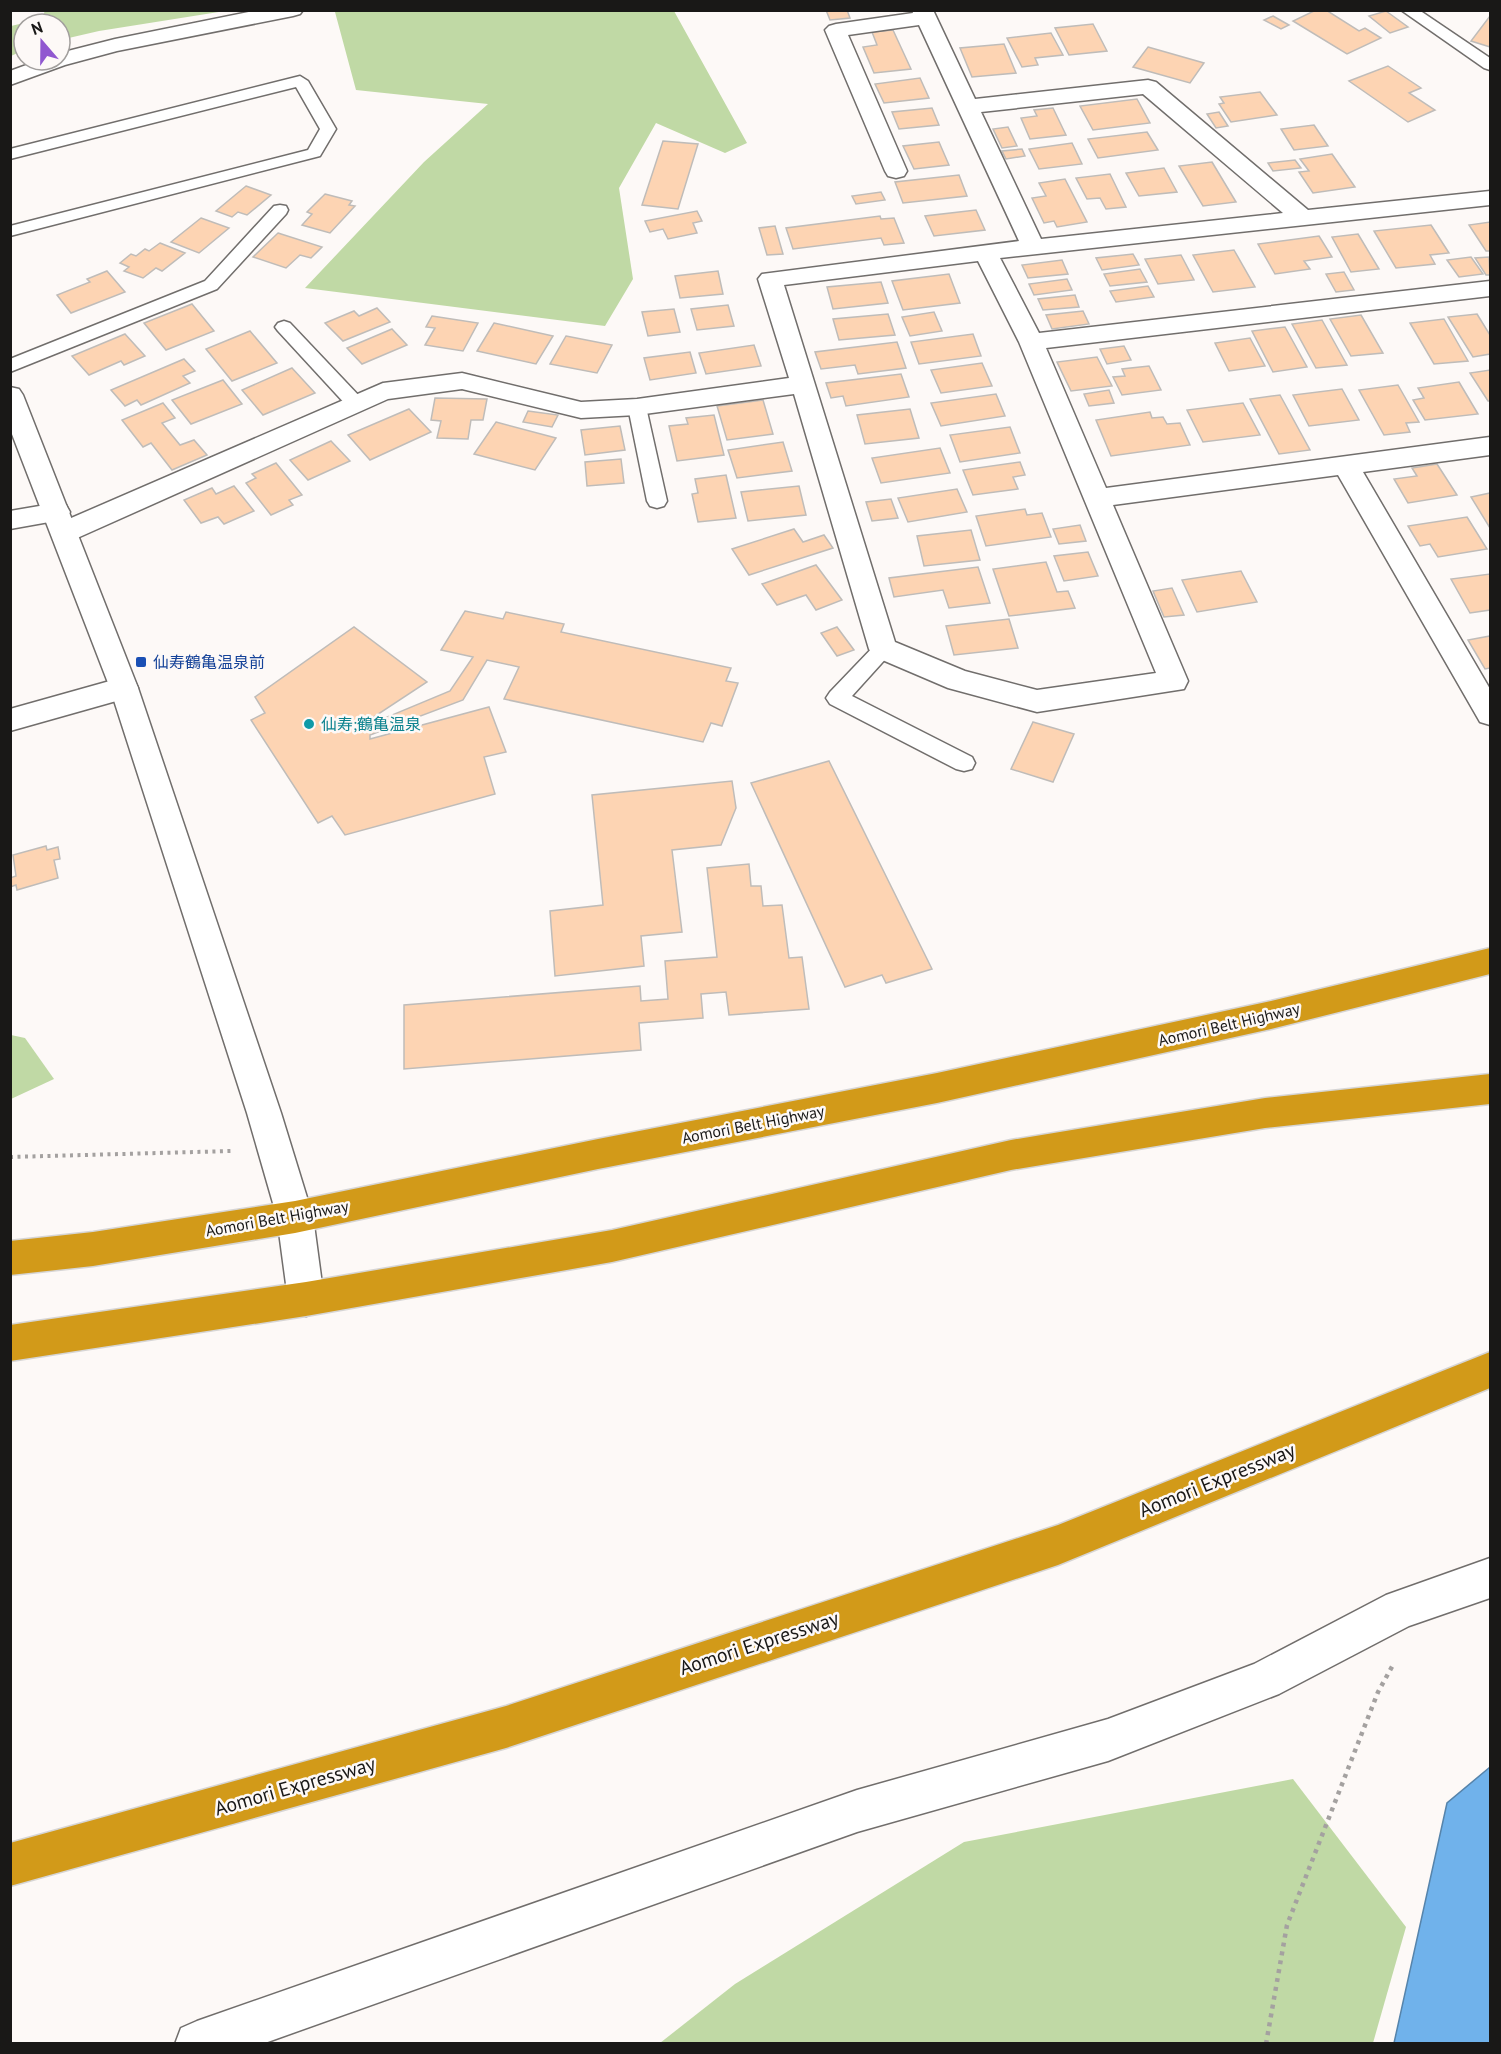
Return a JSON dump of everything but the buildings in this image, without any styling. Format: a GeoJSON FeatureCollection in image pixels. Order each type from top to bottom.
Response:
{"type":"FeatureCollection","features":[{"type":"Feature","properties":{"kind":"highway","name":"Aomori Belt Highway"},"geometry":{"type":"LineString","coordinates":[[10,1258],[93,1249],[295,1217],[598,1154],[937,1088],[1270,1015],[1491,961]]}},
{"type":"Feature","properties":{"kind":"highway"},"geometry":{"type":"LineString","coordinates":[[10,1343],[306,1299],[612,1246],[1011,1155],[1264,1113],[1491,1089]]}},
{"type":"Feature","properties":{"kind":"highway","name":"Aomori Expressway"},"geometry":{"type":"LineString","coordinates":[[10,1865],[506,1727],[1058,1545],[1491,1370]]}},
{"type":"Feature","properties":{"kind":"street"},"geometry":{"type":"LineString","coordinates":[[72,57],[115,45],[293,10]]}},
{"type":"Feature","properties":{"kind":"street"},"geometry":{"type":"LineString","coordinates":[[896,171],[836,30],[923,14],[1033,248]]}},
{"type":"Feature","properties":{"kind":"street"},"geometry":{"type":"LineString","coordinates":[[10,79],[28,72]]}},
{"type":"Feature","properties":{"kind":"street"},"geometry":{"type":"LineString","coordinates":[[966,107],[1148,87],[1304,219]]}},
{"type":"Feature","properties":{"kind":"street"},"geometry":{"type":"LineString","coordinates":[[986,254],[1031,342],[1174,681],[1037,701],[958,680],[883,649],[804,384],[770,279],[1033,248],[1491,198]]}},
{"type":"Feature","properties":{"kind":"street"},"geometry":{"type":"LineString","coordinates":[[1031,342],[1491,288]]}},
{"type":"Feature","properties":{"kind":"street"},"geometry":{"type":"LineString","coordinates":[[10,520],[61,522],[383,390],[462,381],[581,410],[637,407],[804,384]]}},
{"type":"Feature","properties":{"kind":"street"},"geometry":{"type":"LineString","coordinates":[[10,395],[124,688],[275,1149],[295,1217],[306,1299]]}},
{"type":"Feature","properties":{"kind":"street"},"geometry":{"type":"LineString","coordinates":[[1097,498],[1491,446]]}},
{"type":"Feature","properties":{"kind":"street"},"geometry":{"type":"LineString","coordinates":[[1346,466],[1491,714]]}},
{"type":"Feature","properties":{"kind":"street"},"geometry":{"type":"LineString","coordinates":[[10,720],[124,688]]}},
{"type":"Feature","properties":{"kind":"street"},"geometry":{"type":"LineString","coordinates":[[197,2043],[857,1811],[1108,1740],[1265,1680],[1400,1609],[1491,1578]]}},
{"type":"Feature","properties":{"kind":"lane"},"geometry":{"type":"LineString","coordinates":[[1408,10],[1491,65]]}},
{"type":"Feature","properties":{"kind":"lane"},"geometry":{"type":"LineString","coordinates":[[10,154],[300,81],[328,129],[314,153],[10,231]]}},
{"type":"Feature","properties":{"kind":"lane"},"geometry":{"type":"LineString","coordinates":[[10,366],[211,285],[280,210]]}},
{"type":"Feature","properties":{"kind":"lane"},"geometry":{"type":"LineString","coordinates":[[284,327],[355,403]]}},
{"type":"Feature","properties":{"kind":"lane"},"geometry":{"type":"LineString","coordinates":[[637,407],[657,501]]}},
{"type":"Feature","properties":{"kind":"lane"},"geometry":{"type":"LineString","coordinates":[[883,649],[837,698],[964,763]]}},
{"type":"Feature","properties":{"kind":"path"},"geometry":{"type":"LineString","coordinates":[[10,1157],[275,1149]]}},
{"type":"Feature","properties":{"kind":"path"},"geometry":{"type":"LineString","coordinates":[[1266,2043],[1287,1925],[1378,1692],[1431,1597]]}},
{"type":"Feature","properties":{"kind":"green space"},"geometry":{"type":"Polygon","coordinates":[[[45,10],[225,11],[72,37],[72,12],[44,12],[45,10]]]}},
{"type":"Feature","properties":{"kind":"green space"},"geometry":{"type":"Polygon","coordinates":[[[674,11],[747,143],[725,153],[656,123],[619,188],[633,279],[605,326],[305,288],[424,162],[488,104],[356,90],[335,12],[674,11]]]}},
{"type":"Feature","properties":{"kind":"green space"},"geometry":{"type":"Polygon","coordinates":[[[11,26],[12,26],[11,56],[11,26]]]}},
{"type":"Feature","properties":{"kind":"green space"},"geometry":{"type":"Polygon","coordinates":[[[11,1035],[25,1038],[54,1079],[11,1099],[11,1035]]]}},
{"type":"Feature","properties":{"kind":"green space"},"geometry":{"type":"Polygon","coordinates":[[[1293,1779],[1406,1927],[1373,2043],[660,2043],[735,1984],[964,1842],[1293,1779]]]}},
{"type":"Feature","properties":{"kind":"water"},"geometry":{"type":"Polygon","coordinates":[[[1490,1767],[1490,2043],[1394,2043],[1447,1803],[1490,1767]]]}},
{"type":"Feature","properties":{"kind":"place","name":"仙寿鶴亀温泉前"},"geometry":{"type":"Point","coordinates":[141,662]}},
{"type":"Feature","properties":{"kind":"place","name":"仙寿;鶴亀温泉"},"geometry":{"type":"Point","coordinates":[309,724]}}]}
